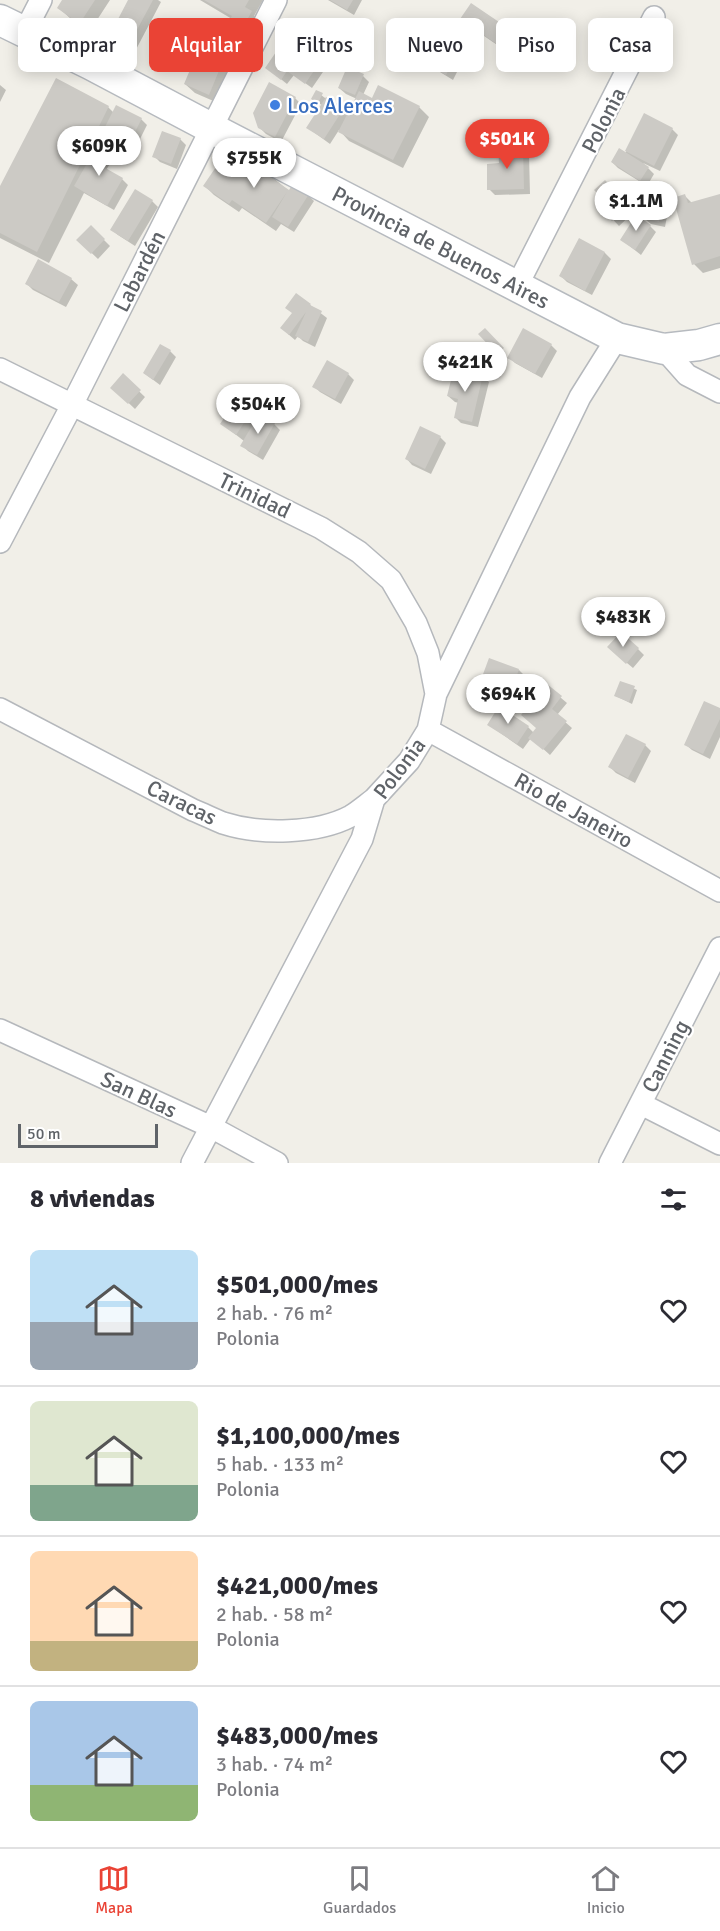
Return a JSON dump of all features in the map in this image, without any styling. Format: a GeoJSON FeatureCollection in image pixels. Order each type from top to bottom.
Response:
{"type":"FeatureCollection","features":[{"type":"Feature","properties":{"kind":"main road","name":"Provincia de Buenos Aires"},"geometry":{"type":"LineString","coordinates":[[12,25],[90,63],[617,338],[664,349],[699,345],[720,339]]}},
{"type":"Feature","properties":{"kind":"street"},"geometry":{"type":"LineString","coordinates":[[12,25],[41,0]]}},
{"type":"Feature","properties":{"kind":"street","name":"Labardén"},"geometry":{"type":"LineString","coordinates":[[0,542],[72,405],[276,0]]}},
{"type":"Feature","properties":{"kind":"street","name":"Polonia"},"geometry":{"type":"LineString","coordinates":[[517,286],[654,17]]}},
{"type":"Feature","properties":{"kind":"street","name":"Polonia"},"geometry":{"type":"LineString","coordinates":[[192,1163],[362,839],[374,799],[409,761],[428,730],[436,694],[580,397],[617,338]]}},
{"type":"Feature","properties":{"kind":"street"},"geometry":{"type":"LineString","coordinates":[[664,349],[687,375],[720,392]]}},
{"type":"Feature","properties":{"kind":"street","name":"Trinidad"},"geometry":{"type":"LineString","coordinates":[[0,369],[321,528],[358,552],[391,580],[416,623],[428,653],[436,694]]}},
{"type":"Feature","properties":{"kind":"street","name":"Caracas"},"geometry":{"type":"LineString","coordinates":[[0,709],[193,810],[224,823],[261,830],[298,830],[326,825],[351,816],[374,799]]}},
{"type":"Feature","properties":{"kind":"street","name":"Rio de Janeiro"},"geometry":{"type":"LineString","coordinates":[[428,730],[720,891]]}},
{"type":"Feature","properties":{"kind":"street","name":"Canning"},"geometry":{"type":"LineString","coordinates":[[610,1163],[720,948]]}},
{"type":"Feature","properties":{"kind":"street","name":"San Blas"},"geometry":{"type":"LineString","coordinates":[[0,1030],[211,1127],[276,1163]]}},
{"type":"Feature","properties":{"kind":"street"},"geometry":{"type":"LineString","coordinates":[[641,1104],[720,1144]]}},
{"type":"Feature","properties":{"kind":"building"},"geometry":{"type":"Polygon","coordinates":[[[62,0],[95,0],[83,18],[71,18],[57,8],[62,0]]]}},
{"type":"Feature","properties":{"kind":"building"},"geometry":{"type":"Polygon","coordinates":[[[128,0],[153,0],[137,30],[137,18],[119,18],[128,0]]]}},
{"type":"Feature","properties":{"kind":"building"},"geometry":{"type":"Polygon","coordinates":[[[204,0],[249,0],[245,7],[252,11],[248,18],[230,18],[232,16],[204,0]]]}},
{"type":"Feature","properties":{"kind":"building"},"geometry":{"type":"Polygon","coordinates":[[[330,0],[353,0],[347,10],[330,0]]]}},
{"type":"Feature","properties":{"kind":"building"},"geometry":{"type":"Polygon","coordinates":[[[471,3],[496,20],[496,43],[484,35],[484,18],[461,18],[471,3]]]}},
{"type":"Feature","properties":{"kind":"building"},"geometry":{"type":"Polygon","coordinates":[[[275,54],[275,72],[286,72],[281,80],[265,68],[275,54]]]}},
{"type":"Feature","properties":{"kind":"building"},"geometry":{"type":"Polygon","coordinates":[[[189,72],[218,72],[209,95],[184,84],[189,72]]]}},
{"type":"Feature","properties":{"kind":"building"},"geometry":{"type":"Polygon","coordinates":[[[288,72],[313,72],[305,84],[288,72]]]}},
{"type":"Feature","properties":{"kind":"building"},"geometry":{"type":"Polygon","coordinates":[[[345,72],[364,74],[355,95],[338,88],[345,72]]]}},
{"type":"Feature","properties":{"kind":"building"},"geometry":{"type":"Polygon","coordinates":[[[56,78],[109,106],[37,252],[0,233],[0,186],[56,78]]]}},
{"type":"Feature","properties":{"kind":"building","name":"Los Alerces"},"geometry":{"type":"Polygon","coordinates":[[[269,82],[296,97],[275,137],[258,128],[253,113],[269,82]]]}},
{"type":"Feature","properties":{"kind":"building"},"geometry":{"type":"Polygon","coordinates":[[[378,85],[420,106],[393,160],[338,132],[359,91],[372,98],[378,85]]]}},
{"type":"Feature","properties":{"kind":"building"},"geometry":{"type":"Polygon","coordinates":[[[316,90],[323,93],[318,103],[311,99],[316,90]]]}},
{"type":"Feature","properties":{"kind":"building"},"geometry":{"type":"Polygon","coordinates":[[[326,97],[344,108],[324,139],[306,128],[326,97]]]}},
{"type":"Feature","properties":{"kind":"building"},"geometry":{"type":"Polygon","coordinates":[[[116,105],[142,118],[129,144],[103,131],[116,105]]]}},
{"type":"Feature","properties":{"kind":"building"},"geometry":{"type":"Polygon","coordinates":[[[644,113],[673,128],[654,166],[625,151],[644,113]]]}},
{"type":"Feature","properties":{"kind":"building"},"geometry":{"type":"Polygon","coordinates":[[[162,131],[181,138],[171,164],[152,157],[162,131]]]}},
{"type":"Feature","properties":{"kind":"building"},"geometry":{"type":"Polygon","coordinates":[[[101,139],[111,146],[100,165],[123,178],[107,206],[74,186],[101,139]]]}},
{"type":"Feature","properties":{"kind":"building"},"geometry":{"type":"Polygon","coordinates":[[[231,145],[289,190],[293,184],[309,194],[288,227],[272,217],[287,192],[266,223],[232,200],[229,204],[203,186],[231,145]]]}},
{"type":"Feature","properties":{"kind":"building"},"geometry":{"type":"Polygon","coordinates":[[[498,146],[523,146],[524,189],[487,190],[487,164],[499,163],[498,146]]]}},
{"type":"Feature","properties":{"kind":"building"},"geometry":{"type":"Polygon","coordinates":[[[619,148],[649,167],[640,181],[611,162],[619,148]]]}},
{"type":"Feature","properties":{"kind":"building"},"geometry":{"type":"Polygon","coordinates":[[[605,180],[629,205],[612,221],[599,207],[605,201],[594,190],[605,180]]]}},
{"type":"Feature","properties":{"kind":"building"},"geometry":{"type":"Polygon","coordinates":[[[135,189],[153,200],[128,241],[110,230],[135,189]]]}},
{"type":"Feature","properties":{"kind":"building"},"geometry":{"type":"Polygon","coordinates":[[[649,191],[669,196],[668,202],[663,201],[659,222],[643,218],[649,191]]]}},
{"type":"Feature","properties":{"kind":"building"},"geometry":{"type":"Polygon","coordinates":[[[685,194],[688,203],[720,194],[720,256],[692,265],[673,198],[685,194]]]}},
{"type":"Feature","properties":{"kind":"building"},"geometry":{"type":"Polygon","coordinates":[[[636,215],[651,225],[635,250],[620,240],[636,215]]]}},
{"type":"Feature","properties":{"kind":"building"},"geometry":{"type":"Polygon","coordinates":[[[91,225],[105,239],[91,254],[76,240],[91,225]]]}},
{"type":"Feature","properties":{"kind":"building"},"geometry":{"type":"Polygon","coordinates":[[[579,238],[605,252],[585,291],[559,276],[579,238]]]}},
{"type":"Feature","properties":{"kind":"building"},"geometry":{"type":"Polygon","coordinates":[[[38,259],[72,278],[59,302],[25,284],[38,259]]]}},
{"type":"Feature","properties":{"kind":"building"},"geometry":{"type":"Polygon","coordinates":[[[296,293],[310,305],[322,311],[308,342],[295,336],[306,312],[289,335],[280,328],[292,313],[285,308],[296,293]]]}},
{"type":"Feature","properties":{"kind":"building"},"geometry":{"type":"Polygon","coordinates":[[[485,328],[504,348],[497,354],[478,334],[485,328]]]}},
{"type":"Feature","properties":{"kind":"building"},"geometry":{"type":"Polygon","coordinates":[[[523,328],[552,344],[535,374],[507,358],[523,328]]]}},
{"type":"Feature","properties":{"kind":"building"},"geometry":{"type":"Polygon","coordinates":[[[160,344],[171,350],[153,380],[143,373],[160,344]]]}},
{"type":"Feature","properties":{"kind":"building"},"geometry":{"type":"Polygon","coordinates":[[[327,360],[349,373],[335,399],[312,387],[327,360]]]}},
{"type":"Feature","properties":{"kind":"building"},"geometry":{"type":"Polygon","coordinates":[[[454,368],[483,375],[472,422],[454,418],[458,399],[447,396],[454,368]]]}},
{"type":"Feature","properties":{"kind":"building"},"geometry":{"type":"Polygon","coordinates":[[[123,373],[141,390],[128,404],[110,388],[123,373]]]}},
{"type":"Feature","properties":{"kind":"building"},"geometry":{"type":"Polygon","coordinates":[[[234,403],[250,414],[236,435],[220,424],[234,403]]]}},
{"type":"Feature","properties":{"kind":"building"},"geometry":{"type":"Polygon","coordinates":[[[259,414],[275,423],[257,455],[240,446],[259,414]]]}},
{"type":"Feature","properties":{"kind":"building"},"geometry":{"type":"Polygon","coordinates":[[[420,426],[441,436],[425,469],[405,459],[420,426]]]}},
{"type":"Feature","properties":{"kind":"building"},"geometry":{"type":"Polygon","coordinates":[[[621,632],[639,648],[626,664],[607,647],[621,632]]]}},
{"type":"Feature","properties":{"kind":"building"},"geometry":{"type":"Polygon","coordinates":[[[489,658],[519,669],[510,696],[479,685],[489,658]]]}},
{"type":"Feature","properties":{"kind":"building"},"geometry":{"type":"Polygon","coordinates":[[[620,681],[635,686],[629,702],[614,696],[620,681]]]}},
{"type":"Feature","properties":{"kind":"building"},"geometry":{"type":"Polygon","coordinates":[[[547,684],[562,696],[552,709],[567,721],[543,750],[528,738],[536,728],[521,715],[547,684]]]}},
{"type":"Feature","properties":{"kind":"building"},"geometry":{"type":"Polygon","coordinates":[[[704,701],[720,708],[720,719],[703,754],[684,745],[704,701]]]}},
{"type":"Feature","properties":{"kind":"building"},"geometry":{"type":"Polygon","coordinates":[[[499,706],[529,726],[517,744],[487,725],[499,706]]]}},
{"type":"Feature","properties":{"kind":"building"},"geometry":{"type":"Polygon","coordinates":[[[626,734],[646,744],[628,778],[608,767],[626,734]]]}},
{"type":"Feature","properties":{"kind":"place","name":"Los Alerces"},"geometry":{"type":"Point","coordinates":[275,105]}}]}
